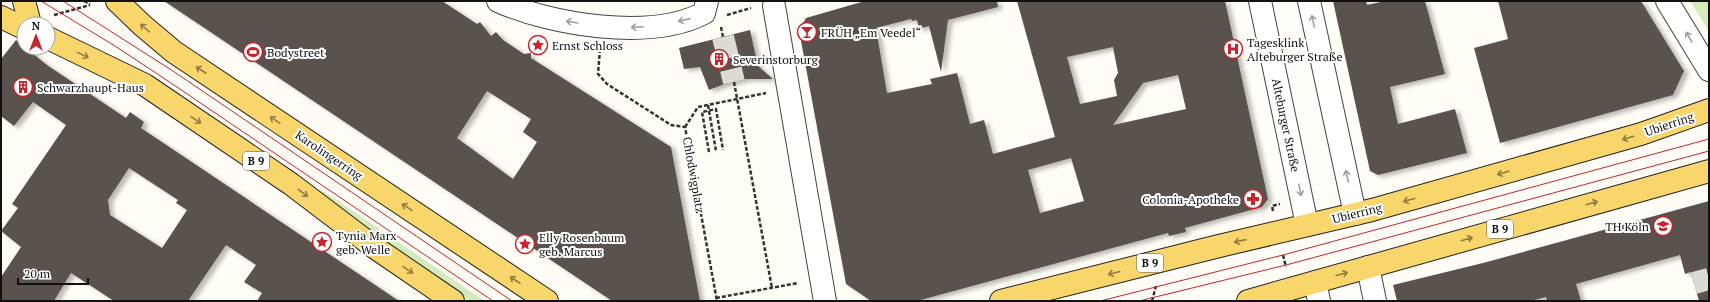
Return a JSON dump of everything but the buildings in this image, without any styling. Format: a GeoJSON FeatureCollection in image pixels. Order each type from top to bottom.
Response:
{"type":"FeatureCollection","features":[{"type":"Feature","properties":{"kind":"main road"},"geometry":{"type":"LineString","coordinates":[[24,1],[34,16]]}},
{"type":"Feature","properties":{"kind":"main road","name":"Karolingerring"},"geometry":{"type":"LineString","coordinates":[[117,1],[142,25],[174,52],[547,301]]}},
{"type":"Feature","properties":{"kind":"main road"},"geometry":{"type":"LineString","coordinates":[[1,17],[16,24]]}},
{"type":"Feature","properties":{"kind":"main road","name":"B 9"},"geometry":{"type":"LineString","coordinates":[[56,35],[145,85],[291,184],[374,247],[453,301]]}},
{"type":"Feature","properties":{"kind":"main road","name":"Ubierring"},"geometry":{"type":"LineString","coordinates":[[1002,301],[1216,247],[1355,214],[1641,134],[1709,110]]}},
{"type":"Feature","properties":{"kind":"main road","name":"B 9"},"geometry":{"type":"LineString","coordinates":[[1248,301],[1317,291],[1368,267],[1709,170]]}},
{"type":"Feature","properties":{"kind":"street"},"geometry":{"type":"LineString","coordinates":[[498,1],[518,10],[568,22],[602,26],[636,27],[662,25],[695,17],[712,10]]}},
{"type":"Feature","properties":{"kind":"street","name":"Alteburger Straße"},"geometry":{"type":"LineString","coordinates":[[1260,1],[1307,225]]}},
{"type":"Feature","properties":{"kind":"street"},"geometry":{"type":"LineString","coordinates":[[1309,1],[1355,214]]}},
{"type":"Feature","properties":{"kind":"street"},"geometry":{"type":"LineString","coordinates":[[1667,1],[1709,70]]}},
{"type":"Feature","properties":{"kind":"street"},"geometry":{"type":"LineString","coordinates":[[770,3],[788,88],[825,301]]}},
{"type":"Feature","properties":{"kind":"street"},"geometry":{"type":"LineString","coordinates":[[1368,267],[1375,301]]}},
{"type":"Feature","properties":{"kind":"path"},"geometry":{"type":"LineString","coordinates":[[56,21],[90,5],[84,1]]}},
{"type":"Feature","properties":{"kind":"path"},"geometry":{"type":"LineString","coordinates":[[712,10],[750,9],[770,3]]}},
{"type":"Feature","properties":{"kind":"path","name":"Chlodwigplatz"},"geometry":{"type":"LineString","coordinates":[[602,26],[598,74],[608,84],[671,125],[685,127],[716,300]]}},
{"type":"Feature","properties":{"kind":"path"},"geometry":{"type":"LineString","coordinates":[[716,300],[772,288],[734,82]]}},
{"type":"Feature","properties":{"kind":"path"},"geometry":{"type":"LineString","coordinates":[[685,127],[698,107],[788,88]]}},
{"type":"Feature","properties":{"kind":"path"},"geometry":{"type":"LineString","coordinates":[[708,105],[716,151]]}},
{"type":"Feature","properties":{"kind":"path"},"geometry":{"type":"LineString","coordinates":[[709,152],[702,112],[716,109],[722,150]]}},
{"type":"Feature","properties":{"kind":"path"},"geometry":{"type":"LineString","coordinates":[[1152,301],[1158,279]]}},
{"type":"Feature","properties":{"kind":"green space"},"geometry":{"type":"Polygon","coordinates":[[[1690,1],[1709,1],[1709,32],[1690,1]]]}},
{"type":"Feature","properties":{"kind":"green space"},"geometry":{"type":"Polygon","coordinates":[[[335,172],[533,301],[525,301],[338,176],[335,172]]]}},
{"type":"Feature","properties":{"kind":"green space"},"geometry":{"type":"Polygon","coordinates":[[[319,190],[325,192],[485,301],[469,301],[379,240],[322,197],[319,190]]]}},
{"type":"Feature","properties":{"kind":"tunnel"},"geometry":{"type":"LineString","coordinates":[[723,37],[734,82]]}},
{"type":"Feature","properties":{"kind":"tunnel"},"geometry":{"type":"LineString","coordinates":[[1694,283],[1709,279]]}},
{"type":"Feature","properties":{"kind":"tram line"},"geometry":{"type":"LineString","coordinates":[[41,1],[115,46],[168,81],[493,301]]}},
{"type":"Feature","properties":{"kind":"tram line"},"geometry":{"type":"LineString","coordinates":[[63,1],[173,71],[512,301]]}},
{"type":"Feature","properties":{"kind":"tram line"},"geometry":{"type":"LineString","coordinates":[[1100,301],[1283,255],[1709,139]]}},
{"type":"Feature","properties":{"kind":"tram line"},"geometry":{"type":"LineString","coordinates":[[1139,301],[1286,265],[1709,151]]}},
{"type":"Feature","properties":{"kind":"place","name":"FRÜH „Em Veedel“"},"geometry":{"type":"Point","coordinates":[807,32]}},
{"type":"Feature","properties":{"kind":"place","name":"Ernst Schloss"},"geometry":{"type":"Point","coordinates":[538,45]}},
{"type":"Feature","properties":{"kind":"place","name":"Tagesklink Alteburger Straße"},"geometry":{"type":"Point","coordinates":[1233,49]}},
{"type":"Feature","properties":{"kind":"place","name":"Bodystreet"},"geometry":{"type":"Point","coordinates":[253,52]}},
{"type":"Feature","properties":{"kind":"place","name":"Severinstorburg"},"geometry":{"type":"Point","coordinates":[719,59]}},
{"type":"Feature","properties":{"kind":"place","name":"Schwarzhaupt-Haus"},"geometry":{"type":"Point","coordinates":[23,87]}},
{"type":"Feature","properties":{"kind":"place","name":"Colonia-Apotheke"},"geometry":{"type":"Point","coordinates":[1253,199]}},
{"type":"Feature","properties":{"kind":"place","name":"TH Köln"},"geometry":{"type":"Point","coordinates":[1663,226]}},
{"type":"Feature","properties":{"kind":"place","name":"Tynia Marx geb. Welle"},"geometry":{"type":"Point","coordinates":[322,242]}},
{"type":"Feature","properties":{"kind":"place","name":"Elly Rosenbaum geb. Marcus"},"geometry":{"type":"Point","coordinates":[525,244]}}]}
